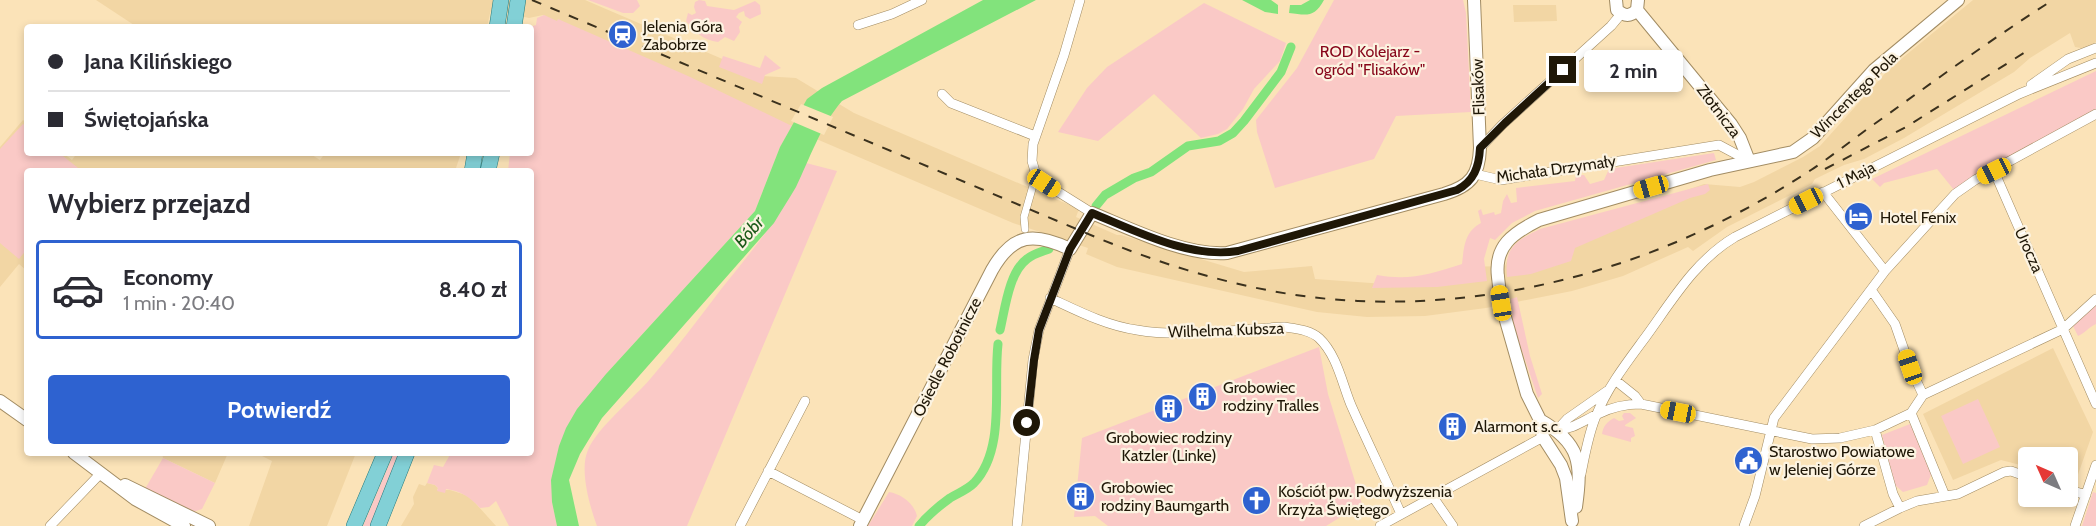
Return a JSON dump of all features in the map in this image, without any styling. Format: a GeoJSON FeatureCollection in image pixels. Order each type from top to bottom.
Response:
{"type":"FeatureCollection","features":[{"type":"Feature","properties":{"kind":"main road"},"geometry":{"type":"LineString","coordinates":[[497,24],[501,0]]}},
{"type":"Feature","properties":{"kind":"main road"},"geometry":{"type":"LineString","coordinates":[[514,24],[518,0]]}},
{"type":"Feature","properties":{"kind":"main road"},"geometry":{"type":"LineString","coordinates":[[354,526],[384,456]]}},
{"type":"Feature","properties":{"kind":"main road"},"geometry":{"type":"LineString","coordinates":[[378,526],[406,456]]}},
{"type":"Feature","properties":{"kind":"street"},"geometry":{"type":"LineString","coordinates":[[858,25],[892,14],[922,0]]}},
{"type":"Feature","properties":{"kind":"street"},"geometry":{"type":"LineString","coordinates":[[1017,526],[1039,330],[1070,249],[1092,213],[1044,183],[1036,175],[1032,153],[1035,136],[1064,55],[1080,0]]}},
{"type":"Feature","properties":{"kind":"street","name":"Flisaków"},"geometry":{"type":"LineString","coordinates":[[1474,0],[1480,148],[1475,174]]}},
{"type":"Feature","properties":{"kind":"street"},"geometry":{"type":"LineString","coordinates":[[1616,0],[1615,6],[1621,14],[1629,15],[1637,5]]}},
{"type":"Feature","properties":{"kind":"street","name":"Wincentego Pola"},"geometry":{"type":"LineString","coordinates":[[1571,524],[1566,478],[1561,465],[1543,437],[1540,420],[1527,394],[1501,303],[1497,260],[1503,246],[1516,233],[1539,220],[1654,186],[1793,152],[1813,138],[1874,70],[1958,0]]}},
{"type":"Feature","properties":{"kind":"street","name":"Złotnicza"},"geometry":{"type":"LineString","coordinates":[[1637,5],[1727,119],[1740,138],[1749,161]]}},
{"type":"Feature","properties":{"kind":"street"},"geometry":{"type":"LineString","coordinates":[[1480,148],[1611,26],[1621,14]]}},
{"type":"Feature","properties":{"kind":"street"},"geometry":{"type":"LineString","coordinates":[[2019,93],[2068,59],[2096,48]]}},
{"type":"Feature","properties":{"kind":"street","name":"1 Maja"},"geometry":{"type":"LineString","coordinates":[[1557,430],[1566,430],[1576,426],[1596,414],[1615,380],[1680,288],[1711,253],[1735,237],[2019,93],[2096,63]]}},
{"type":"Feature","properties":{"kind":"street"},"geometry":{"type":"LineString","coordinates":[[942,94],[951,103],[1035,136]]}},
{"type":"Feature","properties":{"kind":"street"},"geometry":{"type":"LineString","coordinates":[[1744,526],[1755,496],[1774,418],[1885,271],[1954,194],[1975,180],[2096,114]]}},
{"type":"Feature","properties":{"kind":"street","name":"Michała Drzymały"},"geometry":{"type":"LineString","coordinates":[[1092,213],[1191,249],[1227,253],[1457,190],[1468,183],[1475,174],[1501,180],[1719,145],[1749,161]]}},
{"type":"Feature","properties":{"kind":"street","name":"Urocza"},"geometry":{"type":"LineString","coordinates":[[1994,171],[2096,404]]}},
{"type":"Feature","properties":{"kind":"street"},"geometry":{"type":"LineString","coordinates":[[1025,230],[1024,217],[1036,175]]}},
{"type":"Feature","properties":{"kind":"street"},"geometry":{"type":"LineString","coordinates":[[1823,192],[1885,271]]}},
{"type":"Feature","properties":{"kind":"street","name":"Osiedle Robotnicze"},"geometry":{"type":"LineString","coordinates":[[861,523],[997,261],[1009,248],[1028,239],[1046,239],[1070,249]]}},
{"type":"Feature","properties":{"kind":"street"},"geometry":{"type":"LineString","coordinates":[[1872,291],[1895,324],[1910,367],[1923,395]]}},
{"type":"Feature","properties":{"kind":"street","name":"Wilhelma Kubsza"},"geometry":{"type":"LineString","coordinates":[[1050,298],[1108,323],[1142,331],[1175,333],[1284,327],[1316,336],[1334,359],[1353,409],[1401,514]]}},
{"type":"Feature","properties":{"kind":"street"},"geometry":{"type":"LineString","coordinates":[[1571,524],[1580,476],[1596,414],[1624,404],[1641,404],[1824,440],[1875,430],[1911,413],[1923,395],[2063,329],[2096,299]]}},
{"type":"Feature","properties":{"kind":"street"},"geometry":{"type":"LineString","coordinates":[[1615,380],[1641,404]]}},
{"type":"Feature","properties":{"kind":"street"},"geometry":{"type":"LineString","coordinates":[[1608,391],[1624,404]]}},
{"type":"Feature","properties":{"kind":"street","name":"1 Maja"},"geometry":{"type":"LineString","coordinates":[[1380,526],[1557,430],[1567,419],[1608,391]]}},
{"type":"Feature","properties":{"kind":"street"},"geometry":{"type":"LineString","coordinates":[[0,401],[24,418]]}},
{"type":"Feature","properties":{"kind":"street"},"geometry":{"type":"LineString","coordinates":[[740,526],[805,401]]}},
{"type":"Feature","properties":{"kind":"street"},"geometry":{"type":"LineString","coordinates":[[1911,413],[1945,496]]}},
{"type":"Feature","properties":{"kind":"street"},"geometry":{"type":"LineString","coordinates":[[1540,420],[1557,430],[1565,438],[1574,452],[1580,476]]}},
{"type":"Feature","properties":{"kind":"street"},"geometry":{"type":"LineString","coordinates":[[1875,430],[1893,494],[1900,508]]}},
{"type":"Feature","properties":{"kind":"street"},"geometry":{"type":"LineString","coordinates":[[78,456],[135,499],[184,526]]}},
{"type":"Feature","properties":{"kind":"street"},"geometry":{"type":"LineString","coordinates":[[2075,526],[2096,465]]}},
{"type":"Feature","properties":{"kind":"street"},"geometry":{"type":"LineString","coordinates":[[768,471],[861,523]]}},
{"type":"Feature","properties":{"kind":"street"},"geometry":{"type":"LineString","coordinates":[[1864,526],[1917,501],[1958,494],[2004,472],[2018,473]]}},
{"type":"Feature","properties":{"kind":"street"},"geometry":{"type":"LineString","coordinates":[[50,526],[106,476]]}},
{"type":"Feature","properties":{"kind":"street"},"geometry":{"type":"LineString","coordinates":[[106,476],[209,526]]}},
{"type":"Feature","properties":{"kind":"street"},"geometry":{"type":"LineString","coordinates":[[2078,492],[2086,495]]}},
{"type":"Feature","properties":{"kind":"street"},"geometry":{"type":"LineString","coordinates":[[1433,497],[1453,526]]}},
{"type":"Feature","properties":{"kind":"shaded area"},"geometry":{"type":"Polygon","coordinates":[[[96,0],[585,0],[762,76],[796,78],[854,113],[1079,209],[1076,217],[1117,235],[1244,272],[1312,266],[1315,279],[1385,284],[1435,278],[1464,267],[1505,266],[1510,253],[1704,184],[1740,187],[1754,182],[1820,146],[1889,69],[1973,0],[2096,0],[2096,42],[2086,49],[2075,47],[2070,33],[2030,58],[2014,72],[1904,138],[1864,159],[1844,165],[1815,179],[1812,184],[1727,227],[1693,251],[1688,247],[1623,276],[1572,291],[1486,308],[1425,316],[1367,317],[1317,312],[1117,267],[1086,254],[1088,248],[1013,223],[608,50],[543,15],[529,18],[491,9],[488,24],[132,24],[96,0]]]}},
{"type":"Feature","properties":{"kind":"shaded area"},"geometry":{"type":"Polygon","coordinates":[[[1513,5],[1556,5],[1557,21],[1514,22],[1513,5]]]}},
{"type":"Feature","properties":{"kind":"shaded area"},"geometry":{"type":"Polygon","coordinates":[[[23,120],[24,156],[67,156],[72,160],[75,156],[314,156],[320,160],[323,156],[460,156],[456,168],[24,168],[24,268],[19,264],[0,287],[0,147],[23,120]]]}},
{"type":"Feature","properties":{"kind":"shaded area"},"geometry":{"type":"Polygon","coordinates":[[[2053,348],[2093,432],[2078,474],[2078,447],[2018,447],[2018,464],[2001,460],[1953,480],[1923,414],[2053,348]]]}},
{"type":"Feature","properties":{"kind":"shaded area"},"geometry":{"type":"Polygon","coordinates":[[[163,456],[227,456],[215,483],[163,456]]]}},
{"type":"Feature","properties":{"kind":"shaded area"},"geometry":{"type":"Polygon","coordinates":[[[262,456],[355,456],[327,526],[249,526],[272,461],[262,456]]]}},
{"type":"Feature","properties":{"kind":"shaded area"},"geometry":{"type":"Polygon","coordinates":[[[427,483],[435,485],[437,490],[450,490],[469,496],[496,526],[401,526],[414,504],[413,497],[419,484],[425,486],[427,483]]]}},
{"type":"Feature","properties":{"kind":"green space"},"geometry":{"type":"Polygon","coordinates":[[[588,0],[637,0],[640,6],[633,13],[623,13],[588,0]]]}},
{"type":"Feature","properties":{"kind":"green space","name":"ROD Kolejarz - ogród \"Flisaków\""},"geometry":{"type":"Polygon","coordinates":[[[1334,0],[1463,0],[1466,13],[1471,112],[1396,116],[1374,159],[1275,188],[1257,132],[1256,120],[1297,68],[1334,0]]]}},
{"type":"Feature","properties":{"kind":"green space"},"geometry":{"type":"Polygon","coordinates":[[[705,1],[707,6],[734,10],[755,1],[760,5],[761,14],[750,19],[745,16],[744,11],[739,13],[736,17],[742,22],[739,27],[740,32],[734,41],[725,37],[718,42],[713,41],[700,35],[686,21],[688,13],[692,15],[696,13],[695,2],[705,1]]]}},
{"type":"Feature","properties":{"kind":"green space"},"geometry":{"type":"Polygon","coordinates":[[[1204,3],[1286,43],[1280,61],[1254,89],[1243,109],[1227,129],[1201,138],[1154,94],[1098,141],[1058,132],[1087,88],[1107,67],[1204,3]]]}},
{"type":"Feature","properties":{"kind":"green space"},"geometry":{"type":"Polygon","coordinates":[[[544,15],[557,21],[558,19],[688,76],[792,126],[780,147],[755,211],[606,374],[552,502],[557,526],[509,526],[496,501],[489,507],[480,508],[461,493],[446,489],[445,493],[437,491],[438,488],[435,485],[427,483],[434,465],[443,467],[449,456],[534,456],[534,168],[508,168],[510,156],[534,156],[534,26],[537,18],[544,15]]]}},
{"type":"Feature","properties":{"kind":"green space"},"geometry":{"type":"Polygon","coordinates":[[[765,55],[781,68],[765,75],[762,84],[719,67],[723,56],[760,68],[765,55]]]}},
{"type":"Feature","properties":{"kind":"green space"},"geometry":{"type":"Polygon","coordinates":[[[2096,71],[2096,109],[1954,190],[1937,169],[1884,183],[1880,187],[1872,179],[2096,71]]]}},
{"type":"Feature","properties":{"kind":"green space"},"geometry":{"type":"Polygon","coordinates":[[[23,124],[24,156],[63,156],[78,168],[24,168],[24,253],[19,259],[0,243],[0,149],[23,124]]]}},
{"type":"Feature","properties":{"kind":"green space"},"geometry":{"type":"Polygon","coordinates":[[[1714,153],[1716,160],[1535,211],[1512,223],[1495,240],[1490,238],[1484,259],[1487,281],[1437,287],[1372,288],[1377,275],[1410,277],[1462,264],[1464,246],[1468,236],[1481,223],[1478,211],[1481,209],[1483,215],[1501,213],[1507,194],[1511,203],[1517,202],[1516,188],[1575,181],[1576,175],[1584,175],[1590,184],[1604,180],[1609,169],[1714,153]]]}},
{"type":"Feature","properties":{"kind":"green space"},"geometry":{"type":"Polygon","coordinates":[[[806,163],[837,171],[687,526],[597,526],[585,478],[586,458],[592,442],[660,367],[757,244],[789,197],[806,163]]]}},
{"type":"Feature","properties":{"kind":"green space"},"geometry":{"type":"Polygon","coordinates":[[[1708,184],[1710,190],[1705,194],[1690,198],[1575,248],[1571,261],[1531,274],[1507,277],[1508,259],[1513,246],[1540,229],[1708,184]]]}},
{"type":"Feature","properties":{"kind":"green space"},"geometry":{"type":"Polygon","coordinates":[[[1517,297],[1530,356],[1542,394],[1538,398],[1513,324],[1511,299],[1517,297]]]}},
{"type":"Feature","properties":{"kind":"green space"},"geometry":{"type":"Polygon","coordinates":[[[2096,304],[2096,324],[2078,336],[2073,326],[2096,304]]]}},
{"type":"Feature","properties":{"kind":"green space"},"geometry":{"type":"Polygon","coordinates":[[[1319,347],[1328,394],[1362,504],[1326,526],[1108,526],[1095,516],[1074,517],[1082,438],[1319,347]]]}},
{"type":"Feature","properties":{"kind":"green space"},"geometry":{"type":"Polygon","coordinates":[[[1978,399],[2000,447],[1963,464],[1941,416],[1978,399]]]}},
{"type":"Feature","properties":{"kind":"green space"},"geometry":{"type":"Polygon","coordinates":[[[1624,413],[1630,413],[1636,418],[1625,425],[1633,428],[1635,436],[1631,438],[1631,442],[1602,434],[1604,426],[1614,418],[1619,421],[1624,420],[1622,416],[1624,413]]]}},
{"type":"Feature","properties":{"kind":"green space"},"geometry":{"type":"Polygon","coordinates":[[[1910,424],[1932,472],[1927,485],[1903,492],[1895,485],[1882,435],[1910,424]]]}},
{"type":"Feature","properties":{"kind":"green space"},"geometry":{"type":"Polygon","coordinates":[[[393,456],[400,456],[371,526],[363,526],[393,456]]]}},
{"type":"Feature","properties":{"kind":"green space"},"geometry":{"type":"Polygon","coordinates":[[[163,458],[215,483],[202,509],[193,512],[145,489],[163,458]]]}},
{"type":"Feature","properties":{"kind":"green space"},"geometry":{"type":"Polygon","coordinates":[[[889,492],[902,497],[913,507],[917,516],[912,526],[868,526],[889,492]]]}},
{"type":"Feature","properties":{"kind":"green space"},"geometry":{"type":"Polygon","coordinates":[[[2093,492],[2096,493],[2096,526],[2082,526],[2093,492]]]}},
{"type":"Feature","properties":{"kind":"water","name":"Bóbr"},"geometry":{"type":"Polygon","coordinates":[[[983,0],[1036,0],[842,101],[822,131],[796,187],[774,223],[602,418],[580,454],[569,480],[579,526],[557,526],[552,502],[551,480],[559,446],[577,409],[606,374],[755,211],[780,147],[807,99],[822,88],[983,0]]]}},
{"type":"Feature","properties":{"kind":"water"},"geometry":{"type":"Polygon","coordinates":[[[1242,0],[1271,0],[1278,5],[1278,14],[1265,12],[1242,0]]]}},
{"type":"Feature","properties":{"kind":"water"},"geometry":{"type":"Polygon","coordinates":[[[1310,0],[1324,0],[1313,13],[1289,13],[1290,5],[1301,5],[1310,0]]]}},
{"type":"Feature","properties":{"kind":"pier"},"geometry":{"type":"Polygon","coordinates":[[[801,104],[833,117],[824,135],[791,121],[801,104]]]}},
{"type":"Feature","properties":{"kind":"waterway"},"geometry":{"type":"LineString","coordinates":[[1096,206],[1105,195],[1134,178],[1151,172],[1188,146],[1219,141],[1233,133],[1281,72],[1291,47]]}},
{"type":"Feature","properties":{"kind":"waterway"},"geometry":{"type":"LineString","coordinates":[[1000,330],[1016,273],[1029,257],[1049,249]]}},
{"type":"Feature","properties":{"kind":"waterway"},"geometry":{"type":"LineString","coordinates":[[919,526],[942,504],[974,483],[991,453],[996,417],[998,344]]}},
{"type":"Feature","properties":{"kind":"railway"},"geometry":{"type":"LineString","coordinates":[[532,0],[1125,249],[1190,271],[1256,288],[1358,301],[1418,301],[1478,296],[1537,286],[1595,271],[1651,252],[1706,229],[1760,201],[1811,170],[1965,59],[2053,0]]}},
{"type":"Feature","properties":{"kind":"railway"},"geometry":{"type":"LineString","coordinates":[[1825,169],[1906,127],[2027,51]]}},
{"type":"Feature","properties":{"kind":"place","name":"Jelenia Góra Zabobrze"},"geometry":{"type":"Point","coordinates":[622,35]}},
{"type":"Feature","properties":{"kind":"place","name":"Hotel Fenix"},"geometry":{"type":"Point","coordinates":[1859,217]}},
{"type":"Feature","properties":{"kind":"place","name":"Grobowiec rodziny Tralles"},"geometry":{"type":"Point","coordinates":[1202,396]}},
{"type":"Feature","properties":{"kind":"place","name":"Grobowiec rodziny Katzler (Linke)"},"geometry":{"type":"Point","coordinates":[1169,409]}},
{"type":"Feature","properties":{"kind":"place","name":"Alarmont s.c."},"geometry":{"type":"Point","coordinates":[1453,426]}},
{"type":"Feature","properties":{"kind":"place","name":"Starostwo Powiatowe w Jeleniej Górze"},"geometry":{"type":"Point","coordinates":[1748,460]}},
{"type":"Feature","properties":{"kind":"place","name":"Grobowiec rodziny Baumgarth"},"geometry":{"type":"Point","coordinates":[1080,496]}},
{"type":"Feature","properties":{"kind":"place","name":"Kościół pw. Podwyższenia Krzyża Świętego"},"geometry":{"type":"Point","coordinates":[1257,500]}},
{"type":"Feature","properties":{"kind":"route"},"geometry":{"type":"LineString","coordinates":[[1027,423],[1039,330],[1070,249],[1092,213],[1167,242],[1217,254],[1238,251],[1457,190],[1468,183],[1475,174],[1480,148],[1563,70]]}}]}
